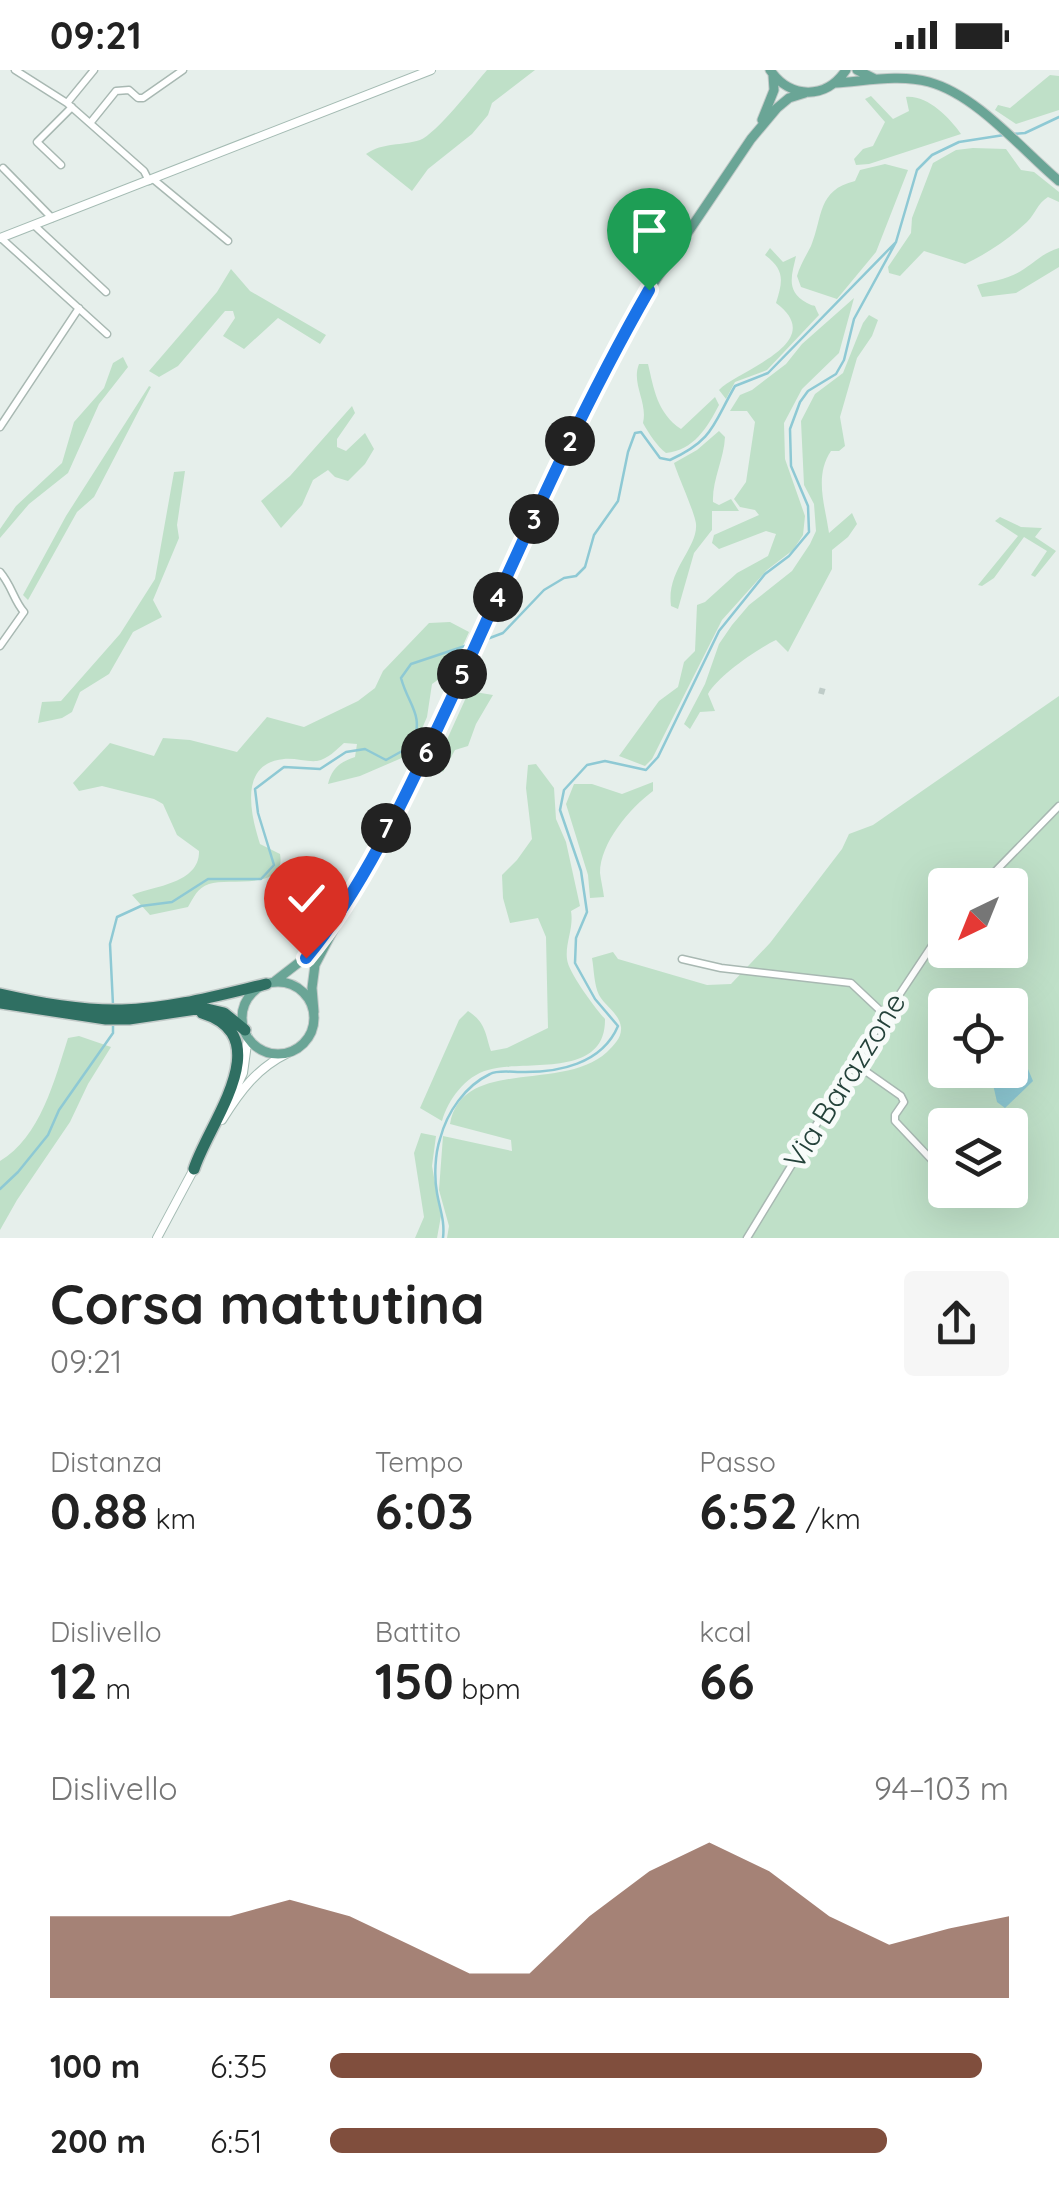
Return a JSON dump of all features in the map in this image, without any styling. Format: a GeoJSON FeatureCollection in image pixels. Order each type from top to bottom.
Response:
{"type":"FeatureCollection","features":[{"type":"Feature","properties":{"kind":"highway"},"geometry":{"type":"LineString","coordinates":[[127,1015],[269,984]]}},
{"type":"Feature","properties":{"kind":"highway"},"geometry":{"type":"LineString","coordinates":[[0,994],[105,1014]]}},
{"type":"Feature","properties":{"kind":"highway"},"geometry":{"type":"LineString","coordinates":[[0,1003],[127,1015],[213,1009],[246,1034]]}},
{"type":"Feature","properties":{"kind":"highway"},"geometry":{"type":"LineString","coordinates":[[188,1010],[208,1014],[222,1023],[239,1053],[233,1086],[194,1168]]}},
{"type":"Feature","properties":{"kind":"main road"},"geometry":{"type":"LineString","coordinates":[[751,139],[789,98],[826,89],[846,70]]}},
{"type":"Feature","properties":{"kind":"main road"},"geometry":{"type":"LineString","coordinates":[[857,70],[877,80]]}},
{"type":"Feature","properties":{"kind":"main road"},"geometry":{"type":"LineString","coordinates":[[772,72],[793,90],[805,93]]}},
{"type":"Feature","properties":{"kind":"main road"},"geometry":{"type":"LineString","coordinates":[[334,924],[306,958],[246,1002],[246,1034],[261,1050],[288,1053],[308,1038],[314,1012],[315,966],[334,924],[420,764],[604,369],[649,290],[751,139],[769,105],[772,72]]}},
{"type":"Feature","properties":{"kind":"main road"},"geometry":{"type":"LineString","coordinates":[[836,83],[928,81],[959,94],[1059,182]]}},
{"type":"Feature","properties":{"kind":"main road"},"geometry":{"type":"LineString","coordinates":[[269,984],[290,984],[299,989],[314,1012]]}},
{"type":"Feature","properties":{"kind":"street"},"geometry":{"type":"LineString","coordinates":[[16,70],[70,105],[151,180],[228,241]]}},
{"type":"Feature","properties":{"kind":"street"},"geometry":{"type":"LineString","coordinates":[[61,166],[37,142],[94,70]]}},
{"type":"Feature","properties":{"kind":"street"},"geometry":{"type":"LineString","coordinates":[[91,122],[116,91],[129,90],[143,98],[183,70]]}},
{"type":"Feature","properties":{"kind":"street"},"geometry":{"type":"LineString","coordinates":[[108,334],[0,238],[432,70]]}},
{"type":"Feature","properties":{"kind":"street"},"geometry":{"type":"LineString","coordinates":[[3,168],[52,219]]}},
{"type":"Feature","properties":{"kind":"street"},"geometry":{"type":"LineString","coordinates":[[35,226],[106,292]]}},
{"type":"Feature","properties":{"kind":"street"},"geometry":{"type":"LineString","coordinates":[[0,426],[79,308]]}},
{"type":"Feature","properties":{"kind":"street"},"geometry":{"type":"LineString","coordinates":[[0,572],[16,591],[17,604],[24,612],[0,646]]}},
{"type":"Feature","properties":{"kind":"street"},"geometry":{"type":"LineString","coordinates":[[999,868],[1059,806]]}},
{"type":"Feature","properties":{"kind":"street","name":"Via Barazzone"},"geometry":{"type":"LineString","coordinates":[[747,1238],[854,1063],[928,952]]}},
{"type":"Feature","properties":{"kind":"street"},"geometry":{"type":"LineString","coordinates":[[682,960],[851,983],[886,1016]]}},
{"type":"Feature","properties":{"kind":"street"},"geometry":{"type":"LineString","coordinates":[[156,1238],[244,1073],[246,1034]]}},
{"type":"Feature","properties":{"kind":"street"},"geometry":{"type":"LineString","coordinates":[[217,1128],[252,1077],[288,1053]]}},
{"type":"Feature","properties":{"kind":"street"},"geometry":{"type":"LineString","coordinates":[[854,1063],[901,1096],[904,1102],[895,1121],[928,1156]]}},
{"type":"Feature","properties":{"kind":"green space"},"geometry":{"type":"Polygon","coordinates":[[[487,70],[535,70],[492,103],[488,115],[472,134],[428,169],[412,191],[366,154],[427,136],[487,70]]]}},
{"type":"Feature","properties":{"kind":"green space"},"geometry":{"type":"Polygon","coordinates":[[[1050,75],[1059,76],[1059,110],[1016,124],[995,110],[998,105],[1010,108],[1050,75]]]}},
{"type":"Feature","properties":{"kind":"green space"},"geometry":{"type":"Polygon","coordinates":[[[871,96],[893,119],[909,111],[906,97],[922,100],[944,114],[961,134],[856,165],[854,159],[863,149],[873,146],[885,122],[865,99],[871,96]]]}},
{"type":"Feature","properties":{"kind":"green space"},"geometry":{"type":"Polygon","coordinates":[[[1006,149],[1021,170],[1034,172],[1059,192],[1059,202],[1048,197],[1013,234],[965,264],[924,251],[900,276],[889,273],[888,267],[911,233],[912,218],[933,163],[956,150],[1006,149]]]}},
{"type":"Feature","properties":{"kind":"green space"},"geometry":{"type":"Polygon","coordinates":[[[885,164],[908,170],[876,252],[837,299],[801,287],[797,276],[828,198],[843,185],[855,181],[860,170],[885,164]]]}},
{"type":"Feature","properties":{"kind":"green space"},"geometry":{"type":"Polygon","coordinates":[[[770,248],[783,262],[796,256],[793,288],[800,298],[815,306],[819,315],[767,370],[735,382],[726,399],[719,390],[775,354],[793,331],[790,317],[776,303],[781,276],[765,255],[770,248]]]}},
{"type":"Feature","properties":{"kind":"green space"},"geometry":{"type":"Polygon","coordinates":[[[1059,248],[1059,267],[1016,293],[982,297],[977,285],[1013,275],[1059,248]]]}},
{"type":"Feature","properties":{"kind":"green space"},"geometry":{"type":"Polygon","coordinates":[[[231,269],[250,291],[326,335],[320,344],[278,318],[244,349],[223,336],[235,318],[233,311],[225,311],[178,366],[159,377],[149,371],[217,292],[231,269]]]}},
{"type":"Feature","properties":{"kind":"green space"},"geometry":{"type":"Polygon","coordinates":[[[854,298],[839,353],[802,389],[784,423],[785,459],[805,516],[803,535],[793,550],[767,570],[722,620],[652,759],[645,766],[619,756],[659,701],[678,687],[684,662],[695,651],[697,605],[737,573],[768,556],[776,534],[766,531],[719,549],[712,543],[714,535],[759,515],[755,510],[740,507],[734,499],[746,482],[755,422],[747,411],[730,411],[740,395],[786,364],[802,344],[854,298]]]}},
{"type":"Feature","properties":{"kind":"green space"},"geometry":{"type":"Polygon","coordinates":[[[869,315],[878,320],[857,358],[840,417],[845,446],[831,451],[822,481],[829,533],[852,513],[857,524],[832,550],[832,569],[788,652],[776,640],[738,664],[708,694],[715,711],[700,712],[690,729],[684,724],[705,684],[719,644],[749,605],[792,571],[816,531],[814,504],[804,485],[801,421],[815,394],[843,373],[869,315]]]}},
{"type":"Feature","properties":{"kind":"green space"},"geometry":{"type":"Polygon","coordinates":[[[123,357],[128,367],[99,404],[68,473],[29,504],[0,538],[0,529],[16,506],[62,463],[74,422],[104,388],[113,363],[123,357]]]}},
{"type":"Feature","properties":{"kind":"green space"},"geometry":{"type":"Polygon","coordinates":[[[639,364],[648,364],[662,408],[681,429],[715,397],[719,405],[699,436],[676,451],[666,453],[643,423],[637,379],[639,364]]]}},
{"type":"Feature","properties":{"kind":"green space"},"geometry":{"type":"Polygon","coordinates":[[[149,386],[94,497],[77,512],[28,600],[23,595],[66,516],[149,386]]]}},
{"type":"Feature","properties":{"kind":"green space"},"geometry":{"type":"Polygon","coordinates":[[[352,406],[355,413],[337,439],[337,447],[346,451],[365,433],[374,449],[348,481],[328,470],[313,480],[302,505],[281,528],[261,501],[290,476],[352,406]]]}},
{"type":"Feature","properties":{"kind":"green space"},"geometry":{"type":"Polygon","coordinates":[[[719,431],[725,437],[713,502],[719,505],[731,499],[739,511],[712,511],[712,530],[694,553],[678,609],[671,606],[673,581],[692,542],[696,524],[674,463],[719,431]]]}},
{"type":"Feature","properties":{"kind":"green space"},"geometry":{"type":"Polygon","coordinates":[[[185,471],[177,525],[179,538],[153,600],[162,617],[133,632],[109,674],[80,692],[72,712],[38,723],[42,702],[61,701],[120,634],[155,579],[174,472],[185,471]]]}},
{"type":"Feature","properties":{"kind":"green space"},"geometry":{"type":"Polygon","coordinates":[[[1000,517],[1021,527],[1042,528],[1035,537],[1056,551],[1035,577],[1031,575],[1047,551],[1024,537],[994,578],[978,585],[1018,536],[995,521],[1000,517]]]}},
{"type":"Feature","properties":{"kind":"green space"},"geometry":{"type":"Polygon","coordinates":[[[450,622],[469,632],[452,670],[432,684],[427,717],[411,754],[360,776],[328,784],[337,766],[355,757],[357,744],[344,743],[317,761],[288,759],[270,763],[254,779],[251,805],[260,844],[280,854],[275,874],[254,881],[209,884],[199,890],[188,907],[150,915],[132,895],[184,877],[197,862],[199,851],[177,835],[163,804],[154,799],[102,786],[79,791],[73,783],[110,743],[154,756],[163,738],[190,740],[237,752],[267,717],[304,727],[358,701],[375,688],[383,671],[429,623],[450,622]]]}},
{"type":"Feature","properties":{"kind":"green space"},"geometry":{"type":"Polygon","coordinates":[[[469,691],[493,695],[468,746],[455,750],[443,772],[435,766],[469,691]]]}},
{"type":"Feature","properties":{"kind":"green space"},"geometry":{"type":"Polygon","coordinates":[[[1059,696],[1059,1238],[447,1238],[449,1226],[439,1190],[443,1136],[512,1151],[511,1140],[450,1124],[458,1103],[473,1090],[493,1082],[588,1064],[607,1052],[619,1038],[620,1022],[599,995],[592,958],[613,952],[618,959],[707,985],[731,984],[770,943],[842,849],[849,834],[873,825],[1059,696]]]}},
{"type":"Feature","properties":{"kind":"green space"},"geometry":{"type":"Polygon","coordinates":[[[536,764],[554,788],[556,819],[566,842],[580,906],[571,911],[567,959],[577,981],[605,1019],[602,1038],[592,1051],[578,1059],[480,1073],[459,1090],[442,1121],[420,1108],[459,1020],[468,1011],[482,1024],[491,1051],[507,1048],[548,1028],[546,937],[538,918],[510,923],[503,898],[502,875],[532,839],[526,788],[528,765],[536,764]]]}},
{"type":"Feature","properties":{"kind":"green space"},"geometry":{"type":"Polygon","coordinates":[[[653,782],[653,791],[626,817],[605,850],[600,873],[604,897],[590,898],[588,875],[566,804],[574,784],[592,784],[622,794],[653,782]]]}},
{"type":"Feature","properties":{"kind":"green space"},"geometry":{"type":"Polygon","coordinates":[[[79,1036],[111,1047],[70,1122],[0,1230],[0,1161],[14,1151],[36,1123],[68,1038],[79,1036]]]}},
{"type":"Feature","properties":{"kind":"green space"},"geometry":{"type":"Polygon","coordinates":[[[421,1133],[436,1136],[432,1166],[441,1216],[437,1238],[415,1238],[424,1217],[414,1153],[421,1133]]]}},
{"type":"Feature","properties":{"kind":"water"},"geometry":{"type":"Polygon","coordinates":[[[994,1088],[1026,1088],[1005,1108],[997,1102],[994,1088]]]}},
{"type":"Feature","properties":{"kind":"waterway"},"geometry":{"type":"LineString","coordinates":[[1012,134],[1025,133],[1059,117]]}},
{"type":"Feature","properties":{"kind":"waterway"},"geometry":{"type":"LineString","coordinates":[[443,1238],[436,1158],[443,1129],[458,1101],[473,1085],[493,1073],[549,1071],[590,1058],[611,1039],[618,1026],[595,999],[575,963],[576,938],[587,912],[581,871],[560,810],[564,790],[587,765],[605,761],[646,770],[658,757],[719,631],[765,574],[789,556],[809,532],[808,506],[791,466],[790,429],[808,391],[836,374],[844,360],[854,319],[896,242],[917,170],[932,155],[959,142],[1004,135]]}},
{"type":"Feature","properties":{"kind":"waterway"},"geometry":{"type":"LineString","coordinates":[[479,642],[503,633],[544,590],[576,576],[585,567],[594,535],[618,501],[635,433],[641,432],[660,458],[670,460],[696,445],[711,430],[735,386],[768,373],[896,242]]}},
{"type":"Feature","properties":{"kind":"waterway"},"geometry":{"type":"LineString","coordinates":[[113,1005],[110,944],[117,917],[141,906],[172,902],[208,879],[261,879],[274,865],[255,789],[284,767],[320,769],[346,752],[365,749],[386,760],[413,745],[416,717],[401,678],[411,664],[471,644]]}},
{"type":"Feature","properties":{"kind":"waterway"},"geometry":{"type":"LineString","coordinates":[[0,1189],[48,1135],[59,1110],[113,1033],[113,1023]]}},
{"type":"Feature","properties":{"kind":"tunnel"},"geometry":{"type":"LineString","coordinates":[[821,694],[823,687]]}},
{"type":"Feature","properties":{"kind":"route"},"geometry":{"type":"LineString","coordinates":[[306,958],[334,924],[427,750],[604,369],[649,290]]}}]}
